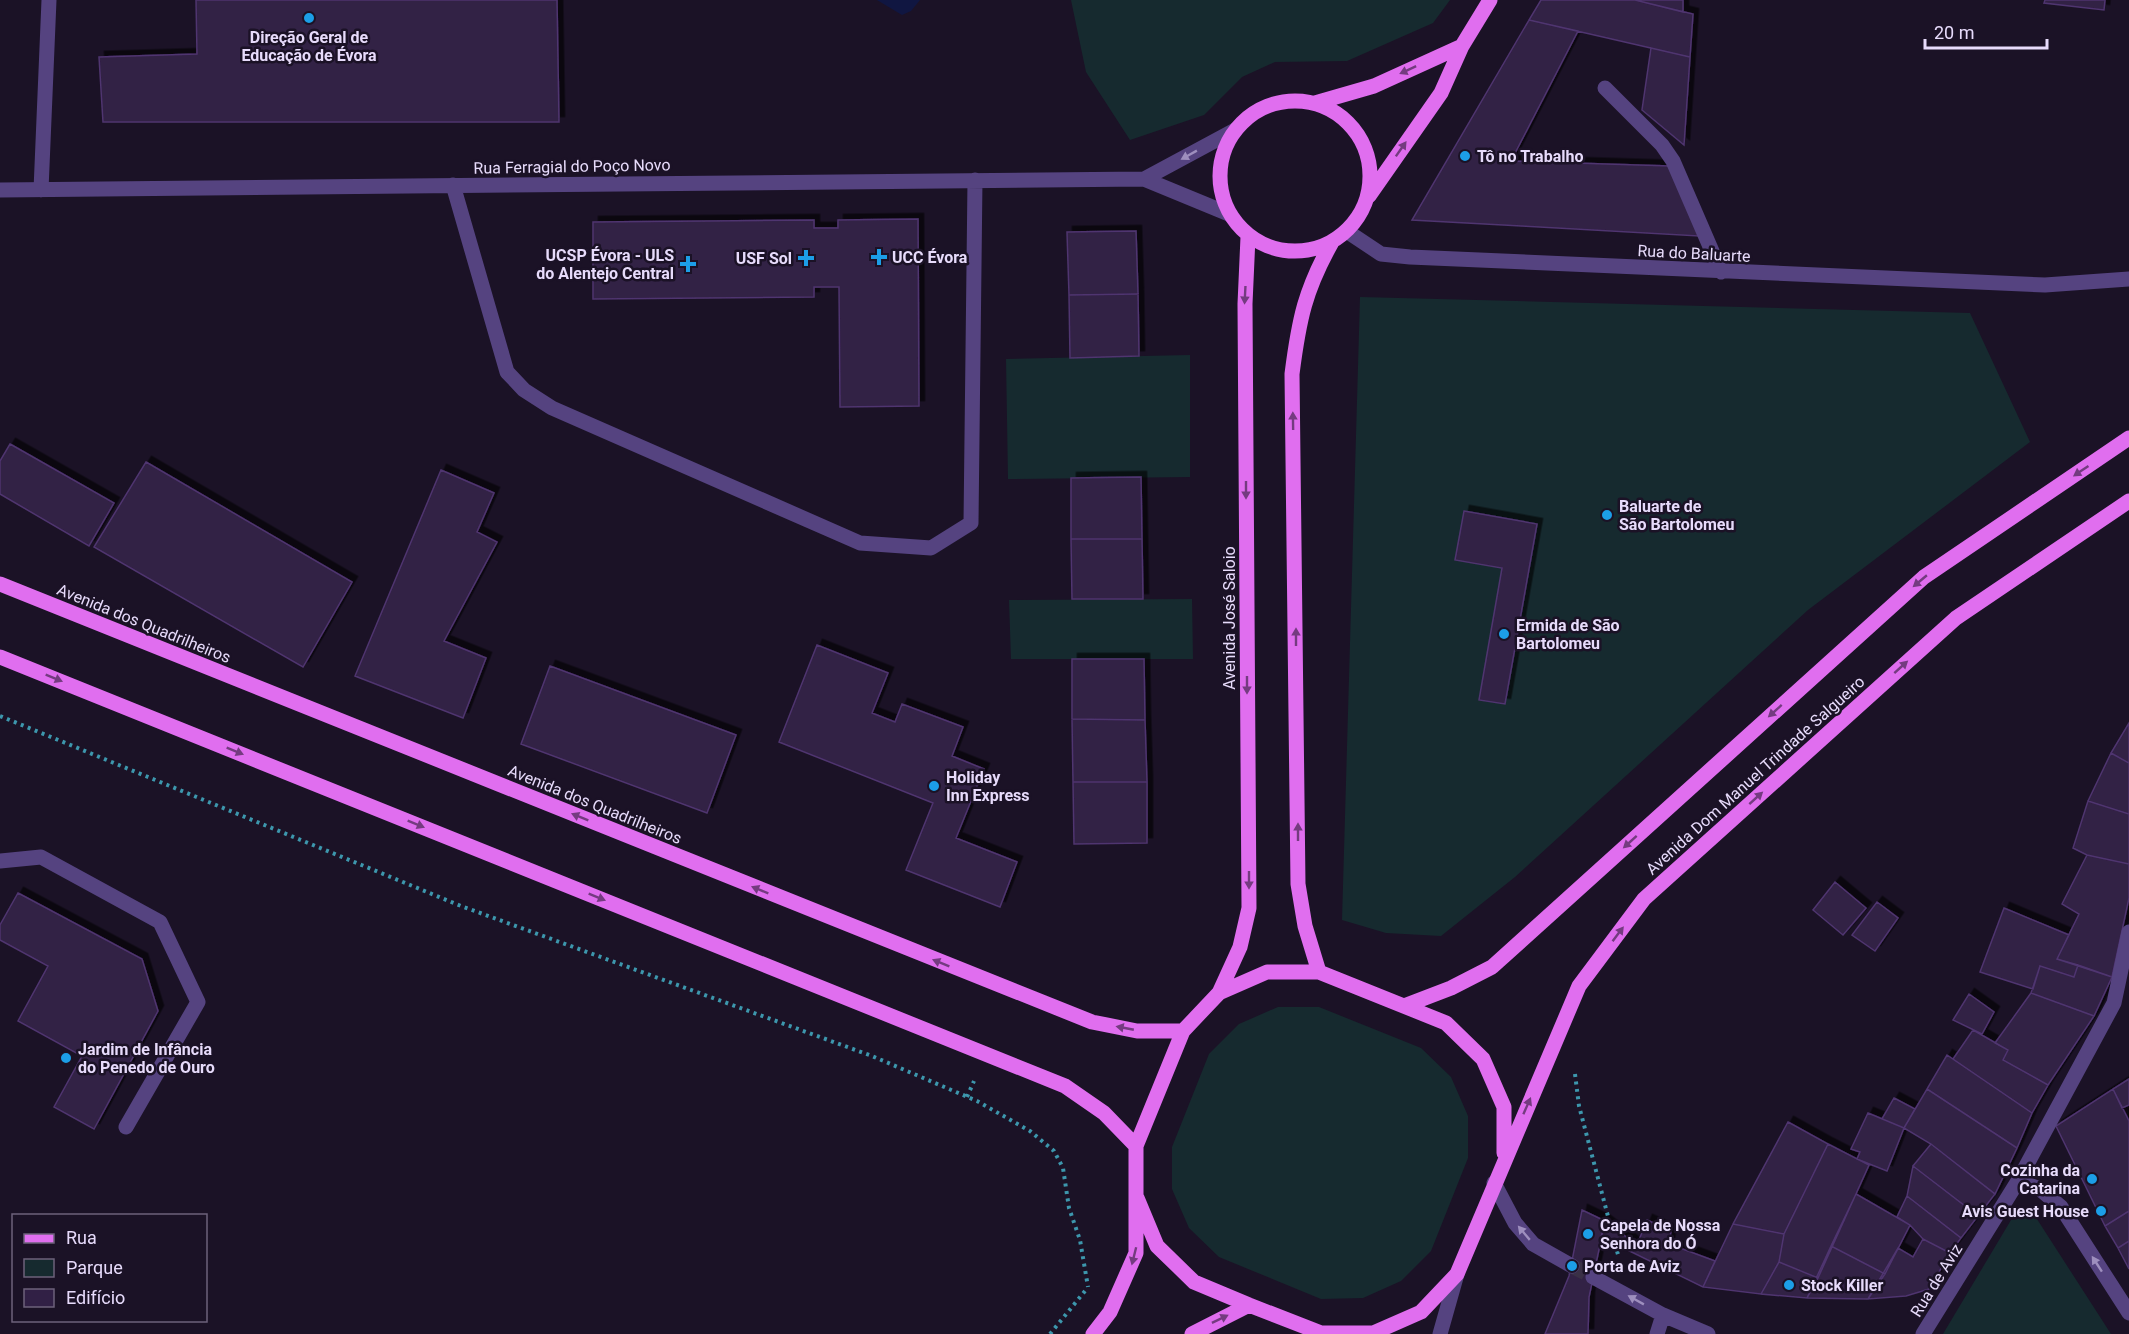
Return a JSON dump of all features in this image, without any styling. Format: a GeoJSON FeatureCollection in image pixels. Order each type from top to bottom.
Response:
{"type":"FeatureCollection","features":[{"type":"Feature","properties":{"kind":"main road"},"geometry":{"type":"LineString","coordinates":[[1462,46],[1374,86],[1315,103],[1286,101],[1258,111],[1235,130],[1222,157],[1219,186],[1229,214],[1248,237],[1275,250],[1304,252],[1332,242],[1348,232],[1368,197],[1441,93],[1462,46],[1490,0]]}},
{"type":"Feature","properties":{"kind":"main road"},"geometry":{"type":"LineString","coordinates":[[1315,103],[1342,116],[1361,139],[1371,167],[1368,197]]}},
{"type":"Feature","properties":{"kind":"main road","name":"Avenida José Saloio"},"geometry":{"type":"LineString","coordinates":[[1219,993],[1240,947],[1249,908],[1245,315],[1248,237]]}},
{"type":"Feature","properties":{"kind":"main road"},"geometry":{"type":"LineString","coordinates":[[1319,972],[1305,926],[1298,885],[1292,374],[1304,300],[1313,276],[1332,242]]}},
{"type":"Feature","properties":{"kind":"main road","name":"Avenida Dom Manuel Trindade Salgueiro"},"geometry":{"type":"LineString","coordinates":[[1404,1006],[1451,988],[1492,967],[1924,577],[2129,438]]}},
{"type":"Feature","properties":{"kind":"main road","name":"Avenida Dom Manuel Trindade Salgueiro"},"geometry":{"type":"LineString","coordinates":[[1504,1160],[1504,1107],[1483,1059],[1446,1023],[1319,972],[1267,972],[1219,993],[1183,1031],[1136,1146],[1137,1198],[1157,1246],[1194,1282],[1321,1334],[1373,1333],[1421,1312],[1457,1275],[1579,986],[1644,899],[1956,618],[2129,501]]}},
{"type":"Feature","properties":{"kind":"main road","name":"Avenida dos Quadrilheiros"},"geometry":{"type":"LineString","coordinates":[[0,585],[1092,1022],[1137,1031],[1183,1031]]}},
{"type":"Feature","properties":{"kind":"main road"},"geometry":{"type":"LineString","coordinates":[[0,657],[1065,1086],[1104,1113],[1136,1146]]}},
{"type":"Feature","properties":{"kind":"main road"},"geometry":{"type":"LineString","coordinates":[[1093,1334],[1110,1312],[1136,1253],[1137,1198]]}},
{"type":"Feature","properties":{"kind":"main road"},"geometry":{"type":"LineString","coordinates":[[1192,1334],[1249,1305]]}},
{"type":"Feature","properties":{"kind":"street"},"geometry":{"type":"LineString","coordinates":[[41,190],[49,0]]}},
{"type":"Feature","properties":{"kind":"street"},"geometry":{"type":"LineString","coordinates":[[1605,88],[1662,145],[1673,161],[1722,272]]}},
{"type":"Feature","properties":{"kind":"street"},"geometry":{"type":"LineString","coordinates":[[1144,179],[1235,130]]}},
{"type":"Feature","properties":{"kind":"street"},"geometry":{"type":"LineString","coordinates":[[1144,179],[1229,214]]}},
{"type":"Feature","properties":{"kind":"street","name":"Rua Ferragial do Poço Novo"},"geometry":{"type":"LineString","coordinates":[[0,190],[1144,179]]}},
{"type":"Feature","properties":{"kind":"street"},"geometry":{"type":"LineString","coordinates":[[453,185],[507,372],[524,390],[552,408],[860,543],[931,548],[971,523],[975,180]]}},
{"type":"Feature","properties":{"kind":"street","name":"Rua do Baluarte"},"geometry":{"type":"LineString","coordinates":[[1348,232],[1381,254],[1403,256],[2045,285],[2129,279]]}},
{"type":"Feature","properties":{"kind":"street"},"geometry":{"type":"LineString","coordinates":[[0,861],[41,857],[160,922],[198,1002],[126,1127]]}},
{"type":"Feature","properties":{"kind":"street","name":"Rua de Aviz"},"geometry":{"type":"LineString","coordinates":[[1923,1334],[2018,1181],[2121,1003],[2129,932]]}},
{"type":"Feature","properties":{"kind":"street"},"geometry":{"type":"LineString","coordinates":[[2018,1181],[2040,1189],[2061,1208],[2129,1313]]}},
{"type":"Feature","properties":{"kind":"street"},"geometry":{"type":"LineString","coordinates":[[1494,1183],[1515,1223],[1533,1244],[1572,1266]]}},
{"type":"Feature","properties":{"kind":"street"},"geometry":{"type":"LineString","coordinates":[[1440,1334],[1457,1275]]}},
{"type":"Feature","properties":{"kind":"street"},"geometry":{"type":"LineString","coordinates":[[1593,1277],[1663,1315],[1708,1334]]}},
{"type":"Feature","properties":{"kind":"street"},"geometry":{"type":"LineString","coordinates":[[1657,1334],[1663,1315]]}},
{"type":"Feature","properties":{"kind":"path"},"geometry":{"type":"LineString","coordinates":[[0,716],[461,906],[872,1056],[976,1101],[1030,1131],[1054,1151],[1063,1168],[1069,1208],[1080,1240],[1088,1288]]}},
{"type":"Feature","properties":{"kind":"path"},"geometry":{"type":"LineString","coordinates":[[1577,1068],[1574,1077],[1579,1106],[1610,1224]]}},
{"type":"Feature","properties":{"kind":"green space"},"geometry":{"type":"Polygon","coordinates":[[[1071,0],[1450,0],[1433,23],[1347,61],[1275,62],[1242,77],[1204,115],[1130,140],[1086,72],[1071,0]]]}},
{"type":"Feature","properties":{"kind":"green space"},"geometry":{"type":"Polygon","coordinates":[[[1360,297],[1970,313],[2030,442],[1808,610],[1515,877],[1441,936],[1386,933],[1342,920],[1360,297]]]}},
{"type":"Feature","properties":{"kind":"green space"},"geometry":{"type":"Polygon","coordinates":[[[1190,355],[1190,477],[1008,479],[1006,359],[1190,355]]]}},
{"type":"Feature","properties":{"kind":"green space"},"geometry":{"type":"Polygon","coordinates":[[[1192,599],[1193,659],[1011,659],[1009,600],[1192,599]]]}},
{"type":"Feature","properties":{"kind":"green space"},"geometry":{"type":"Polygon","coordinates":[[[1278,1007],[1319,1007],[1421,1048],[1451,1077],[1468,1116],[1468,1158],[1431,1251],[1401,1281],[1363,1298],[1321,1299],[1219,1257],[1189,1228],[1172,1189],[1172,1147],[1209,1054],[1239,1024],[1278,1007]]]}},
{"type":"Feature","properties":{"kind":"green space"},"geometry":{"type":"Polygon","coordinates":[[[2035,1216],[2111,1334],[1943,1334],[2011,1220],[2035,1216]]]}},
{"type":"Feature","properties":{"kind":"shaded area"},"geometry":{"type":"Polygon","coordinates":[[[877,0],[920,0],[911,11],[902,15],[877,0]]]}},
{"type":"Feature","properties":{"kind":"building","name":"Direção Geral de Educação de Évora"},"geometry":{"type":"Polygon","coordinates":[[[196,0],[557,0],[559,122],[103,122],[99,57],[197,54],[196,0]]]}},
{"type":"Feature","properties":{"kind":"building"},"geometry":{"type":"Polygon","coordinates":[[[1541,0],[1635,0],[1693,14],[1690,57],[1529,20],[1541,0]]]}},
{"type":"Feature","properties":{"kind":"building"},"geometry":{"type":"Polygon","coordinates":[[[1635,0],[1683,0],[1683,12],[1635,0]]]}},
{"type":"Feature","properties":{"kind":"building"},"geometry":{"type":"Polygon","coordinates":[[[2045,0],[2105,0],[2104,10],[2044,3],[2045,0]]]}},
{"type":"Feature","properties":{"kind":"building"},"geometry":{"type":"Polygon","coordinates":[[[1529,20],[1578,31],[1511,161],[1670,166],[1699,236],[1412,220],[1529,20]]]}},
{"type":"Feature","properties":{"kind":"building"},"geometry":{"type":"Polygon","coordinates":[[[1651,48],[1690,57],[1684,145],[1642,110],[1651,48]]]}},
{"type":"Feature","properties":{"kind":"building"},"geometry":{"type":"Polygon","coordinates":[[[918,219],[919,406],[840,407],[839,287],[814,287],[814,297],[593,299],[593,222],[814,220],[814,228],[838,228],[838,220],[918,219]]]}},
{"type":"Feature","properties":{"kind":"building"},"geometry":{"type":"Polygon","coordinates":[[[1136,231],[1138,294],[1069,295],[1067,232],[1136,231]]]}},
{"type":"Feature","properties":{"kind":"building"},"geometry":{"type":"Polygon","coordinates":[[[1138,294],[1139,356],[1070,358],[1069,295],[1138,294]]]}},
{"type":"Feature","properties":{"kind":"building"},"geometry":{"type":"Polygon","coordinates":[[[10,444],[114,503],[89,546],[0,494],[0,461],[10,444]]]}},
{"type":"Feature","properties":{"kind":"building"},"geometry":{"type":"Polygon","coordinates":[[[146,462],[352,582],[303,667],[94,547],[146,462]]]}},
{"type":"Feature","properties":{"kind":"building"},"geometry":{"type":"Polygon","coordinates":[[[441,470],[494,493],[477,532],[497,542],[444,641],[486,658],[463,718],[355,676],[441,470]]]}},
{"type":"Feature","properties":{"kind":"building"},"geometry":{"type":"Polygon","coordinates":[[[1141,477],[1142,539],[1071,539],[1071,478],[1141,477]]]}},
{"type":"Feature","properties":{"kind":"building","name":"Ermida de São Bartolomeu"},"geometry":{"type":"Polygon","coordinates":[[[1464,511],[1537,524],[1505,704],[1479,700],[1502,568],[1455,560],[1464,511]]]}},
{"type":"Feature","properties":{"kind":"building"},"geometry":{"type":"Polygon","coordinates":[[[1071,539],[1142,539],[1143,599],[1072,599],[1071,539]]]}},
{"type":"Feature","properties":{"kind":"building","name":"Holiday Inn Express"},"geometry":{"type":"Polygon","coordinates":[[[817,645],[888,673],[872,713],[895,722],[902,704],[963,727],[952,756],[984,769],[956,838],[1017,862],[1000,907],[906,870],[933,803],[779,742],[817,645]]]}},
{"type":"Feature","properties":{"kind":"building"},"geometry":{"type":"Polygon","coordinates":[[[1072,659],[1144,659],[1145,720],[1072,719],[1072,659]]]}},
{"type":"Feature","properties":{"kind":"building"},"geometry":{"type":"Polygon","coordinates":[[[550,666],[736,735],[707,813],[521,744],[550,666]]]}},
{"type":"Feature","properties":{"kind":"building"},"geometry":{"type":"Polygon","coordinates":[[[1072,719],[1145,720],[1147,782],[1073,782],[1072,719]]]}},
{"type":"Feature","properties":{"kind":"building"},"geometry":{"type":"Polygon","coordinates":[[[2129,723],[2129,763],[2111,753],[2129,723]]]}},
{"type":"Feature","properties":{"kind":"building"},"geometry":{"type":"Polygon","coordinates":[[[2111,753],[2129,763],[2129,814],[2088,801],[2111,753]]]}},
{"type":"Feature","properties":{"kind":"building"},"geometry":{"type":"Polygon","coordinates":[[[1073,782],[1147,782],[1147,843],[1074,844],[1073,782]]]}},
{"type":"Feature","properties":{"kind":"building"},"geometry":{"type":"Polygon","coordinates":[[[2088,801],[2129,814],[2129,864],[2087,855],[2073,848],[2088,801]]]}},
{"type":"Feature","properties":{"kind":"building"},"geometry":{"type":"Polygon","coordinates":[[[2087,855],[2129,864],[2129,898],[2112,977],[2057,959],[2079,914],[2062,904],[2087,855]]]}},
{"type":"Feature","properties":{"kind":"building"},"geometry":{"type":"Polygon","coordinates":[[[1835,882],[1866,908],[1843,935],[1813,910],[1835,882]]]}},
{"type":"Feature","properties":{"kind":"building","name":"Jardim de Infância do Penedo de Ouro"},"geometry":{"type":"Polygon","coordinates":[[[18,893],[142,959],[158,1011],[94,1129],[54,1107],[82,1056],[18,1021],[48,966],[0,940],[0,925],[18,893]]]}},
{"type":"Feature","properties":{"kind":"building"},"geometry":{"type":"Polygon","coordinates":[[[1877,902],[1898,918],[1875,951],[1852,935],[1877,902]]]}},
{"type":"Feature","properties":{"kind":"building"},"geometry":{"type":"Polygon","coordinates":[[[2004,908],[2069,935],[2057,959],[2078,965],[2074,977],[2040,966],[2033,989],[1980,972],[2004,908]]]}},
{"type":"Feature","properties":{"kind":"building"},"geometry":{"type":"Polygon","coordinates":[[[2078,965],[2112,977],[2094,1016],[2031,993],[2040,966],[2074,977],[2078,965]]]}},
{"type":"Feature","properties":{"kind":"building"},"geometry":{"type":"Polygon","coordinates":[[[2031,993],[2094,1016],[2048,1085],[2003,1060],[2008,1050],[1995,1043],[2031,993]]]}},
{"type":"Feature","properties":{"kind":"building"},"geometry":{"type":"Polygon","coordinates":[[[1969,994],[1994,1012],[1982,1034],[1953,1020],[1969,994]]]}},
{"type":"Feature","properties":{"kind":"building"},"geometry":{"type":"Polygon","coordinates":[[[1973,1030],[2008,1050],[2003,1060],[2048,1085],[2032,1113],[1953,1059],[1973,1030]]]}},
{"type":"Feature","properties":{"kind":"building"},"geometry":{"type":"Polygon","coordinates":[[[1947,1055],[2032,1113],[2017,1148],[1927,1089],[1947,1055]]]}},
{"type":"Feature","properties":{"kind":"building"},"geometry":{"type":"Polygon","coordinates":[[[2129,1079],[2129,1105],[2122,1108],[2113,1089],[2129,1079]]]}},
{"type":"Feature","properties":{"kind":"building"},"geometry":{"type":"Polygon","coordinates":[[[1927,1089],[2017,1148],[1995,1194],[1931,1144],[1904,1128],[1927,1089]]]}},
{"type":"Feature","properties":{"kind":"building"},"geometry":{"type":"Polygon","coordinates":[[[2113,1089],[2129,1121],[2129,1211],[2105,1226],[2056,1126],[2113,1089]]]}},
{"type":"Feature","properties":{"kind":"building"},"geometry":{"type":"Polygon","coordinates":[[[1894,1098],[1915,1109],[1904,1128],[1882,1119],[1894,1098]]]}},
{"type":"Feature","properties":{"kind":"building"},"geometry":{"type":"Polygon","coordinates":[[[1868,1113],[1904,1128],[1887,1171],[1857,1159],[1860,1152],[1851,1149],[1868,1113]]]}},
{"type":"Feature","properties":{"kind":"building"},"geometry":{"type":"Polygon","coordinates":[[[1788,1122],[1828,1144],[1784,1234],[1733,1224],[1788,1122]]]}},
{"type":"Feature","properties":{"kind":"building"},"geometry":{"type":"Polygon","coordinates":[[[1828,1144],[1869,1165],[1818,1278],[1779,1262],[1784,1234],[1828,1144]]]}},
{"type":"Feature","properties":{"kind":"building"},"geometry":{"type":"Polygon","coordinates":[[[1931,1144],[1995,1194],[1978,1216],[1913,1166],[1931,1144]]]}},
{"type":"Feature","properties":{"kind":"building"},"geometry":{"type":"Polygon","coordinates":[[[1913,1166],[1978,1216],[1961,1238],[1907,1196],[1913,1166]]]}},
{"type":"Feature","properties":{"kind":"building"},"geometry":{"type":"Polygon","coordinates":[[[1856,1194],[1910,1225],[1885,1274],[1831,1246],[1856,1194]]]}},
{"type":"Feature","properties":{"kind":"building"},"geometry":{"type":"Polygon","coordinates":[[[1907,1196],[1961,1238],[1950,1253],[1923,1239],[1910,1225],[1897,1217],[1907,1196]]]}},
{"type":"Feature","properties":{"kind":"building"},"geometry":{"type":"Polygon","coordinates":[[[1582,1210],[1605,1221],[1589,1297],[1588,1334],[1545,1334],[1569,1276],[1582,1210]]]}},
{"type":"Feature","properties":{"kind":"building"},"geometry":{"type":"Polygon","coordinates":[[[2129,1211],[2129,1241],[2118,1248],[2105,1226],[2129,1211]]]}},
{"type":"Feature","properties":{"kind":"building"},"geometry":{"type":"Polygon","coordinates":[[[1647,1220],[1671,1231],[1669,1244],[1715,1261],[1703,1287],[1601,1237],[1605,1221],[1637,1245],[1647,1220]]]}},
{"type":"Feature","properties":{"kind":"building"},"geometry":{"type":"Polygon","coordinates":[[[1733,1224],[1784,1234],[1779,1262],[1761,1294],[1703,1287],[1733,1224]]]}},
{"type":"Feature","properties":{"kind":"building"},"geometry":{"type":"Polygon","coordinates":[[[1923,1239],[1950,1253],[1929,1289],[1906,1296],[1868,1299],[1898,1248],[1913,1257],[1923,1239]]]}},
{"type":"Feature","properties":{"kind":"building"},"geometry":{"type":"Polygon","coordinates":[[[2129,1241],[2129,1269],[2118,1248],[2129,1241]]]}},
{"type":"Feature","properties":{"kind":"building"},"geometry":{"type":"Polygon","coordinates":[[[1831,1246],[1885,1274],[1868,1299],[1807,1298],[1831,1246]]]}},
{"type":"Feature","properties":{"kind":"building"},"geometry":{"type":"Polygon","coordinates":[[[1779,1262],[1818,1278],[1807,1298],[1761,1294],[1779,1262]]]}},
{"type":"Feature","properties":{"kind":"tunnel"},"geometry":{"type":"LineString","coordinates":[[1572,1266],[1593,1277]]}},
{"type":"Feature","properties":{"kind":"place","name":"Direção Geral de Educação de Évora"},"geometry":{"type":"Point","coordinates":[309,18]}},
{"type":"Feature","properties":{"kind":"place","name":"Tô no Trabalho"},"geometry":{"type":"Point","coordinates":[1465,156]}},
{"type":"Feature","properties":{"kind":"place","name":"UCC Évora"},"geometry":{"type":"Point","coordinates":[879,257]}},
{"type":"Feature","properties":{"kind":"place","name":"USF Sol"},"geometry":{"type":"Point","coordinates":[806,258]}},
{"type":"Feature","properties":{"kind":"place","name":"UCSP Évora - ULS do Alentejo Central"},"geometry":{"type":"Point","coordinates":[688,264]}},
{"type":"Feature","properties":{"kind":"place","name":"Baluarte de São Bartolomeu"},"geometry":{"type":"Point","coordinates":[1607,515]}},
{"type":"Feature","properties":{"kind":"place","name":"Ermida de São Bartolomeu"},"geometry":{"type":"Point","coordinates":[1504,634]}},
{"type":"Feature","properties":{"kind":"place","name":"Holiday Inn Express"},"geometry":{"type":"Point","coordinates":[934,786]}},
{"type":"Feature","properties":{"kind":"place","name":"Jardim de Infância do Penedo de Ouro"},"geometry":{"type":"Point","coordinates":[66,1058]}},
{"type":"Feature","properties":{"kind":"place","name":"Cozinha da Catarina"},"geometry":{"type":"Point","coordinates":[2092,1179]}},
{"type":"Feature","properties":{"kind":"place","name":"Avis Guest House"},"geometry":{"type":"Point","coordinates":[2101,1211]}},
{"type":"Feature","properties":{"kind":"place","name":"Capela de Nossa Senhora do Ó"},"geometry":{"type":"Point","coordinates":[1588,1234]}},
{"type":"Feature","properties":{"kind":"place","name":"Porta de Aviz"},"geometry":{"type":"Point","coordinates":[1572,1266]}},
{"type":"Feature","properties":{"kind":"place","name":"Stock Killer"},"geometry":{"type":"Point","coordinates":[1789,1285]}}]}
